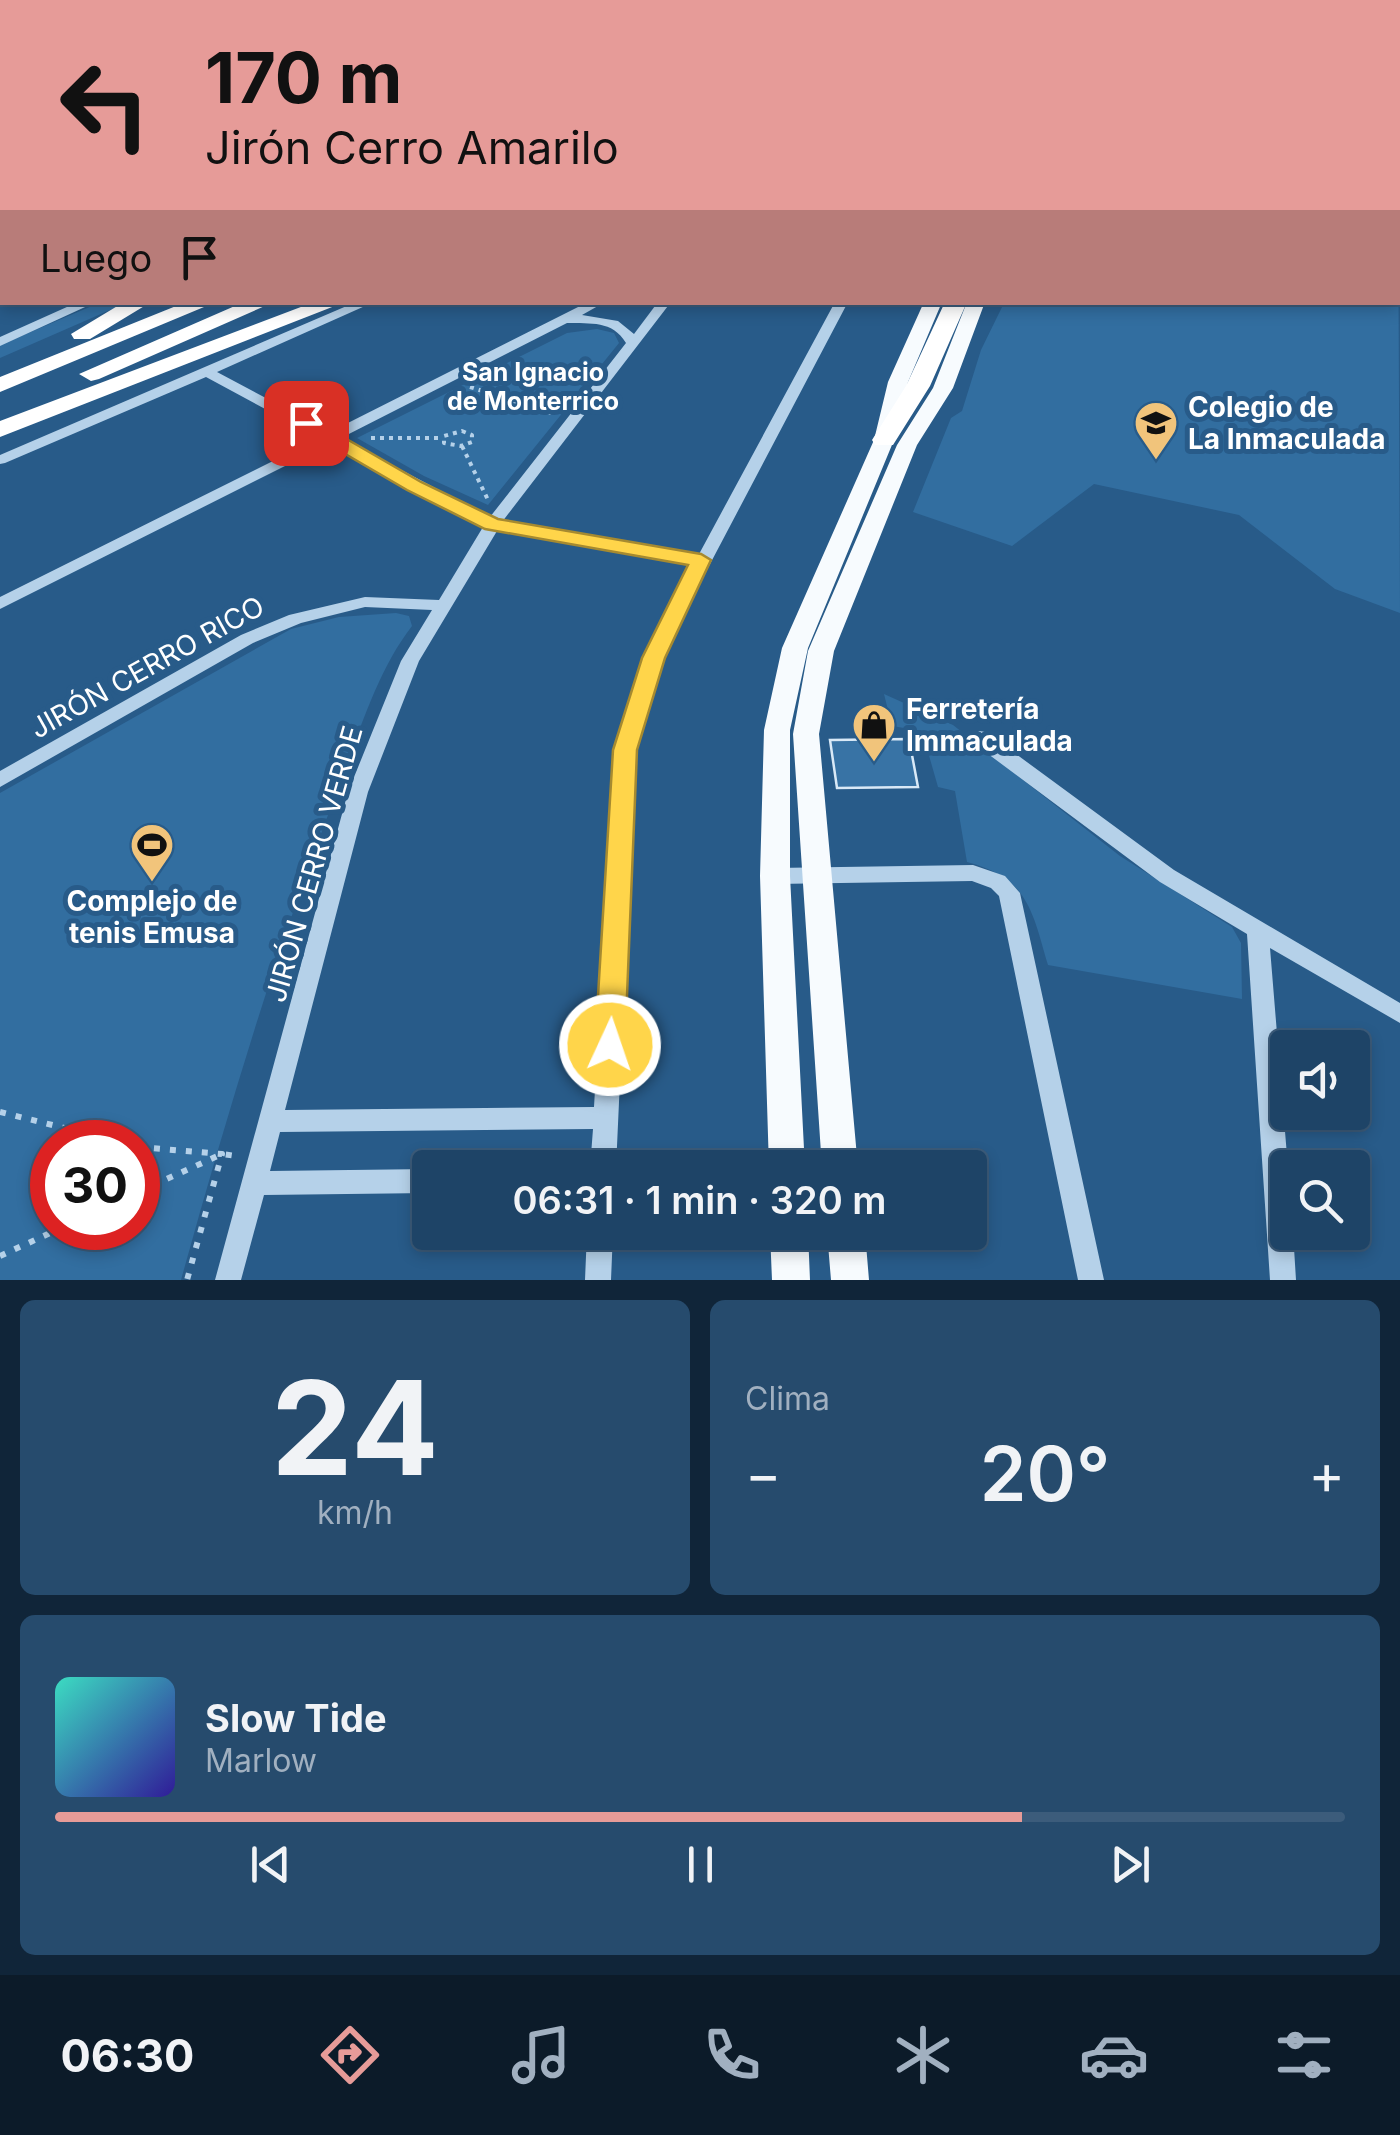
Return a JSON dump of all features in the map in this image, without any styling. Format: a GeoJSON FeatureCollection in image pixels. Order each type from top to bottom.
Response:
{"type":"FeatureCollection","features":[{"type":"Feature","properties":{"kind":"highway"},"geometry":{"type":"LineString","coordinates":[[0,382],[136,305]]}},
{"type":"Feature","properties":{"kind":"highway"},"geometry":{"type":"LineString","coordinates":[[0,382],[198,305]]}},
{"type":"Feature","properties":{"kind":"highway"},"geometry":{"type":"LineString","coordinates":[[0,411],[257,305]]}},
{"type":"Feature","properties":{"kind":"highway"},"geometry":{"type":"LineString","coordinates":[[0,430],[327,305]]}},
{"type":"Feature","properties":{"kind":"highway"},"geometry":{"type":"LineString","coordinates":[[884,440],[918,386],[955,305]]}},
{"type":"Feature","properties":{"kind":"main road"},"geometry":{"type":"LineString","coordinates":[[786,1150],[775,876],[777,730],[795,648],[884,440],[898,382],[932,305]]}},
{"type":"Feature","properties":{"kind":"main road"},"geometry":{"type":"LineString","coordinates":[[838,1150],[806,734],[821,651],[907,445],[942,388],[975,305]]}},
{"type":"Feature","properties":{"kind":"main road"},"geometry":{"type":"LineString","coordinates":[[791,1250],[792,1280]]}},
{"type":"Feature","properties":{"kind":"main road"},"geometry":{"type":"LineString","coordinates":[[848,1250],[850,1280]]}},
{"type":"Feature","properties":{"kind":"street"},"geometry":{"type":"LineString","coordinates":[[1258,0],[1268,0]]}},
{"type":"Feature","properties":{"kind":"street"},"geometry":{"type":"LineString","coordinates":[[0,342],[83,305]]}},
{"type":"Feature","properties":{"kind":"street"},"geometry":{"type":"LineString","coordinates":[[0,460],[361,305]]}},
{"type":"Feature","properties":{"kind":"street"},"geometry":{"type":"LineString","coordinates":[[0,604],[593,305]]}},
{"type":"Feature","properties":{"kind":"street","name":"JIRÓN CERRO VERDE"},"geometry":{"type":"LineString","coordinates":[[228,1280],[358,792],[410,661],[492,524],[662,305]]}},
{"type":"Feature","properties":{"kind":"street"},"geometry":{"type":"LineString","coordinates":[[604,1150],[625,750],[653,658],[701,560],[840,305]]}},
{"type":"Feature","properties":{"kind":"street"},"geometry":{"type":"LineString","coordinates":[[562,322],[613,323],[627,331],[631,341]]}},
{"type":"Feature","properties":{"kind":"street"},"geometry":{"type":"LineString","coordinates":[[207,372],[335,438],[414,486],[492,524],[701,560]]}},
{"type":"Feature","properties":{"kind":"street","name":"JIRÓN CERRO RICO"},"geometry":{"type":"LineString","coordinates":[[0,780],[247,639],[295,618],[365,602],[442,605]]}},
{"type":"Feature","properties":{"kind":"street"},"geometry":{"type":"LineString","coordinates":[[979,737],[1167,876],[1400,1014]]}},
{"type":"Feature","properties":{"kind":"street"},"geometry":{"type":"LineString","coordinates":[[775,876],[973,872],[998,882],[1009,892],[1092,1280]]}},
{"type":"Feature","properties":{"kind":"street"},"geometry":{"type":"LineString","coordinates":[[1258,930],[1283,1280]]}},
{"type":"Feature","properties":{"kind":"street"},"geometry":{"type":"LineString","coordinates":[[270,1121],[606,1118]]}},
{"type":"Feature","properties":{"kind":"street"},"geometry":{"type":"LineString","coordinates":[[256,1172],[412,1180]]}},
{"type":"Feature","properties":{"kind":"street"},"geometry":{"type":"LineString","coordinates":[[598,1280],[599,1250]]}},
{"type":"Feature","properties":{"kind":"path"},"geometry":{"type":"LineString","coordinates":[[481,377],[465,385],[557,415],[546,429]]}},
{"type":"Feature","properties":{"kind":"path"},"geometry":{"type":"LineString","coordinates":[[360,438],[377,429]]}},
{"type":"Feature","properties":{"kind":"path"},"geometry":{"type":"LineString","coordinates":[[360,438],[443,438],[455,431],[472,434],[472,442],[462,446],[448,445],[443,438]]}},
{"type":"Feature","properties":{"kind":"path"},"geometry":{"type":"LineString","coordinates":[[360,438],[377,446]]}},
{"type":"Feature","properties":{"kind":"path"},"geometry":{"type":"LineString","coordinates":[[462,446],[489,500],[492,524]]}},
{"type":"Feature","properties":{"kind":"path"},"geometry":{"type":"LineString","coordinates":[[489,500],[500,486]]}},
{"type":"Feature","properties":{"kind":"path"},"geometry":{"type":"LineString","coordinates":[[476,495],[489,500]]}},
{"type":"Feature","properties":{"kind":"path"},"geometry":{"type":"LineString","coordinates":[[0,1112],[32,1120]]}},
{"type":"Feature","properties":{"kind":"path"},"geometry":{"type":"LineString","coordinates":[[160,1149],[222,1154],[256,1172]]}},
{"type":"Feature","properties":{"kind":"path"},"geometry":{"type":"LineString","coordinates":[[160,1182],[222,1154]]}},
{"type":"Feature","properties":{"kind":"path"},"geometry":{"type":"LineString","coordinates":[[186,1280],[222,1154]]}},
{"type":"Feature","properties":{"kind":"path"},"geometry":{"type":"LineString","coordinates":[[0,1256],[30,1242]]}},
{"type":"Feature","properties":{"kind":"shaded area"},"geometry":{"type":"Polygon","coordinates":[[[94,305],[121,305],[0,358],[0,345],[94,305]]]}},
{"type":"Feature","properties":{"kind":"shaded area"},"geometry":{"type":"Polygon","coordinates":[[[1003,305],[1399,305],[1400,613],[1335,589],[1239,515],[1094,484],[1012,546],[913,512],[951,418],[962,411],[981,350],[1003,305]]]}},
{"type":"Feature","properties":{"kind":"shaded area"},"geometry":{"type":"Polygon","coordinates":[[[597,329],[614,333],[619,343],[488,505],[424,476],[357,438],[567,333],[597,329]]]}},
{"type":"Feature","properties":{"kind":"shaded area","name":"Complejo de tenis Emusa"},"geometry":{"type":"Polygon","coordinates":[[[396,613],[409,616],[412,626],[370,703],[295,908],[235,1093],[181,1280],[0,1280],[0,793],[291,629],[339,617],[396,613]]]}},
{"type":"Feature","properties":{"kind":"shaded area"},"geometry":{"type":"Polygon","coordinates":[[[884,694],[953,725],[1120,856],[1232,927],[1241,943],[1242,999],[1048,965],[1031,912],[1015,887],[1003,877],[967,862],[955,791],[938,787],[922,731],[892,726],[884,694]]]}},
{"type":"Feature","properties":{"kind":"building","name":"Ferretería Immaculada"},"geometry":{"type":"Polygon","coordinates":[[[909,739],[918,787],[837,788],[830,740],[909,739]]]}},
{"type":"Feature","properties":{"kind":"place","name":"Colegio de La Inmaculada"},"geometry":{"type":"Point","coordinates":[1156,461]}},
{"type":"Feature","properties":{"kind":"place","name":"Ferretería Immaculada"},"geometry":{"type":"Point","coordinates":[874,763]}},
{"type":"Feature","properties":{"kind":"place","name":"Complejo de tenis Emusa"},"geometry":{"type":"Point","coordinates":[152,883]}},
{"type":"Feature","properties":{"kind":"district","name":"San Ignacio de Monterrico"},"geometry":{"type":"Point","coordinates":[533,386]}},
{"type":"Feature","properties":{"kind":"route"},"geometry":{"type":"LineString","coordinates":[[306,423],[414,486],[492,524],[701,560],[653,658],[635,705],[625,750],[610,1045]]}}]}
